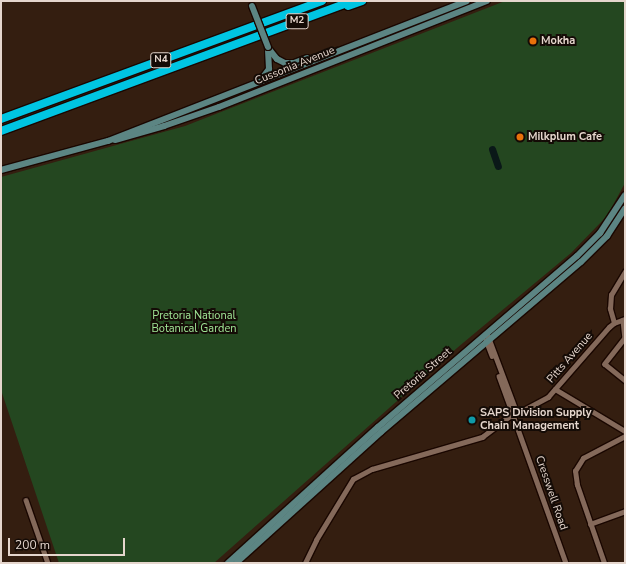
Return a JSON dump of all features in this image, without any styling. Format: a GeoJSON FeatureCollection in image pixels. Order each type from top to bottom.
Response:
{"type":"FeatureCollection","features":[{"type":"Feature","properties":{"kind":"highway","name":"N4"},"geometry":{"type":"LineString","coordinates":[[1,119],[322,1]]}},
{"type":"Feature","properties":{"kind":"highway","name":"M2"},"geometry":{"type":"LineString","coordinates":[[243,41],[352,1]]}},
{"type":"Feature","properties":{"kind":"highway"},"geometry":{"type":"LineString","coordinates":[[243,41],[278,31],[362,1]]}},
{"type":"Feature","properties":{"kind":"highway","name":"N4"},"geometry":{"type":"LineString","coordinates":[[1,131],[243,41]]}},
{"type":"Feature","properties":{"kind":"main road","name":"Cussonia Avenue"},"geometry":{"type":"LineString","coordinates":[[108,141],[276,74],[467,1]]}},
{"type":"Feature","properties":{"kind":"main road","name":"Cussonia Avenue"},"geometry":{"type":"LineString","coordinates":[[1,170],[108,141],[130,137],[164,126],[279,83],[487,1]]}},
{"type":"Feature","properties":{"kind":"main road"},"geometry":{"type":"LineString","coordinates":[[251,4],[268,47],[279,83]]}},
{"type":"Feature","properties":{"kind":"main road"},"geometry":{"type":"LineString","coordinates":[[268,47],[277,59],[288,63],[323,53],[332,53]]}},
{"type":"Feature","properties":{"kind":"main road"},"geometry":{"type":"LineString","coordinates":[[247,86],[268,73],[268,47]]}},
{"type":"Feature","properties":{"kind":"main road","name":"Pretoria Street"},"geometry":{"type":"LineString","coordinates":[[228,563],[378,427],[577,256],[600,233],[625,195]]}},
{"type":"Feature","properties":{"kind":"main road","name":"Pretoria Street"},"geometry":{"type":"LineString","coordinates":[[236,563],[381,432],[582,262],[606,236],[625,208]]}},
{"type":"Feature","properties":{"kind":"street"},"geometry":{"type":"LineString","coordinates":[[614,323],[610,309],[611,295],[625,272]]}},
{"type":"Feature","properties":{"kind":"street"},"geometry":{"type":"LineString","coordinates":[[624,320],[625,338],[605,364],[625,380]]}},
{"type":"Feature","properties":{"kind":"street","name":"Pitts Avenue"},"geometry":{"type":"LineString","coordinates":[[515,413],[527,409],[543,400],[555,389],[614,323],[624,320]]}},
{"type":"Feature","properties":{"kind":"street","name":"Cresswell Road"},"geometry":{"type":"LineString","coordinates":[[486,334],[515,413],[519,430],[566,563]]}},
{"type":"Feature","properties":{"kind":"street"},"geometry":{"type":"LineString","coordinates":[[555,389],[625,431]]}},
{"type":"Feature","properties":{"kind":"street"},"geometry":{"type":"LineString","coordinates":[[305,563],[316,540],[353,479],[372,469],[482,437],[515,413]]}},
{"type":"Feature","properties":{"kind":"street"},"geometry":{"type":"LineString","coordinates":[[604,563],[577,485],[575,471],[580,461],[587,456],[625,436]]}},
{"type":"Feature","properties":{"kind":"street"},"geometry":{"type":"LineString","coordinates":[[26,500],[48,563]]}},
{"type":"Feature","properties":{"kind":"street"},"geometry":{"type":"LineString","coordinates":[[590,524],[625,511]]}},
{"type":"Feature","properties":{"kind":"green space","name":"Pretoria National Botanical Garden"},"geometry":{"type":"Polygon","coordinates":[[[505,1],[625,1],[625,183],[607,216],[571,253],[457,348],[214,563],[59,563],[1,390],[1,177],[185,126],[505,1]]]}},
{"type":"Feature","properties":{"kind":"waterway"},"geometry":{"type":"LineString","coordinates":[[492,149],[498,166]]}},
{"type":"Feature","properties":{"kind":"place","name":"Mokha"},"geometry":{"type":"Point","coordinates":[533,41]}},
{"type":"Feature","properties":{"kind":"place","name":"Milkplum Cafe"},"geometry":{"type":"Point","coordinates":[520,137]}},
{"type":"Feature","properties":{"kind":"place","name":"SAPS Division Supply Chain Management"},"geometry":{"type":"Point","coordinates":[472,420]}}]}
